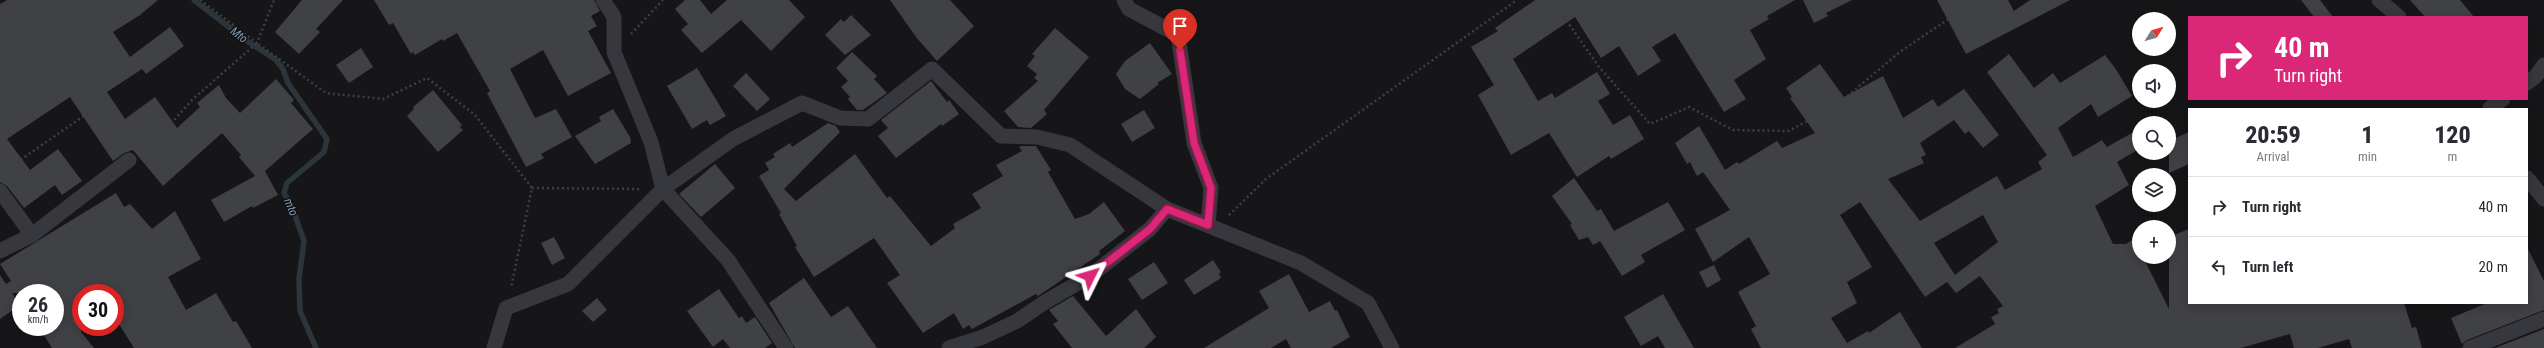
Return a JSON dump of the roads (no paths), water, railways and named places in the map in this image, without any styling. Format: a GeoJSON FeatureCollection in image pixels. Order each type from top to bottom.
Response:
{"type":"FeatureCollection","features":[{"type":"Feature","properties":{"kind":"street"},"geometry":{"type":"LineString","coordinates":[[603,0],[614,18],[614,52],[651,142],[663,189],[728,260],[786,348]]}},
{"type":"Feature","properties":{"kind":"street"},"geometry":{"type":"LineString","coordinates":[[1124,0],[1129,9],[1178,35],[1194,143],[1211,188],[1212,226]]}},
{"type":"Feature","properties":{"kind":"street"},"geometry":{"type":"LineString","coordinates":[[2379,0],[2398,16]]}},
{"type":"Feature","properties":{"kind":"street"},"geometry":{"type":"LineString","coordinates":[[2528,82],[2535,77],[2544,66]]}},
{"type":"Feature","properties":{"kind":"street"},"geometry":{"type":"LineString","coordinates":[[494,348],[506,308],[568,284],[663,189],[733,139],[802,103],[840,118],[868,120],[932,70],[1001,136],[1037,137],[1070,145],[1167,209],[1301,262],[1368,302],[1392,348]]}},
{"type":"Feature","properties":{"kind":"street"},"geometry":{"type":"LineString","coordinates":[[2487,105],[2500,100]]}},
{"type":"Feature","properties":{"kind":"street"},"geometry":{"type":"LineString","coordinates":[[0,251],[32,234],[129,160]]}},
{"type":"Feature","properties":{"kind":"street"},"geometry":{"type":"LineString","coordinates":[[2528,179],[2544,199]]}},
{"type":"Feature","properties":{"kind":"street"},"geometry":{"type":"LineString","coordinates":[[0,191],[32,234]]}},
{"type":"Feature","properties":{"kind":"street"},"geometry":{"type":"LineString","coordinates":[[949,348],[984,336],[1017,321],[1045,302],[1090,276],[1150,229],[1167,209]]}},
{"type":"Feature","properties":{"kind":"street"},"geometry":{"type":"LineString","coordinates":[[2470,348],[2544,319]]}},
{"type":"Feature","properties":{"kind":"waterway","name":"mto"},"geometry":{"type":"LineString","coordinates":[[194,0],[247,41],[276,60],[283,69],[288,83],[327,139],[324,152],[287,183],[284,193],[292,207],[304,241],[299,279],[300,311],[316,348]]}},
{"type":"Feature","properties":{"kind":"water label","name":"Mto"},"geometry":{"type":"Point","coordinates":[239,35]}}]}
